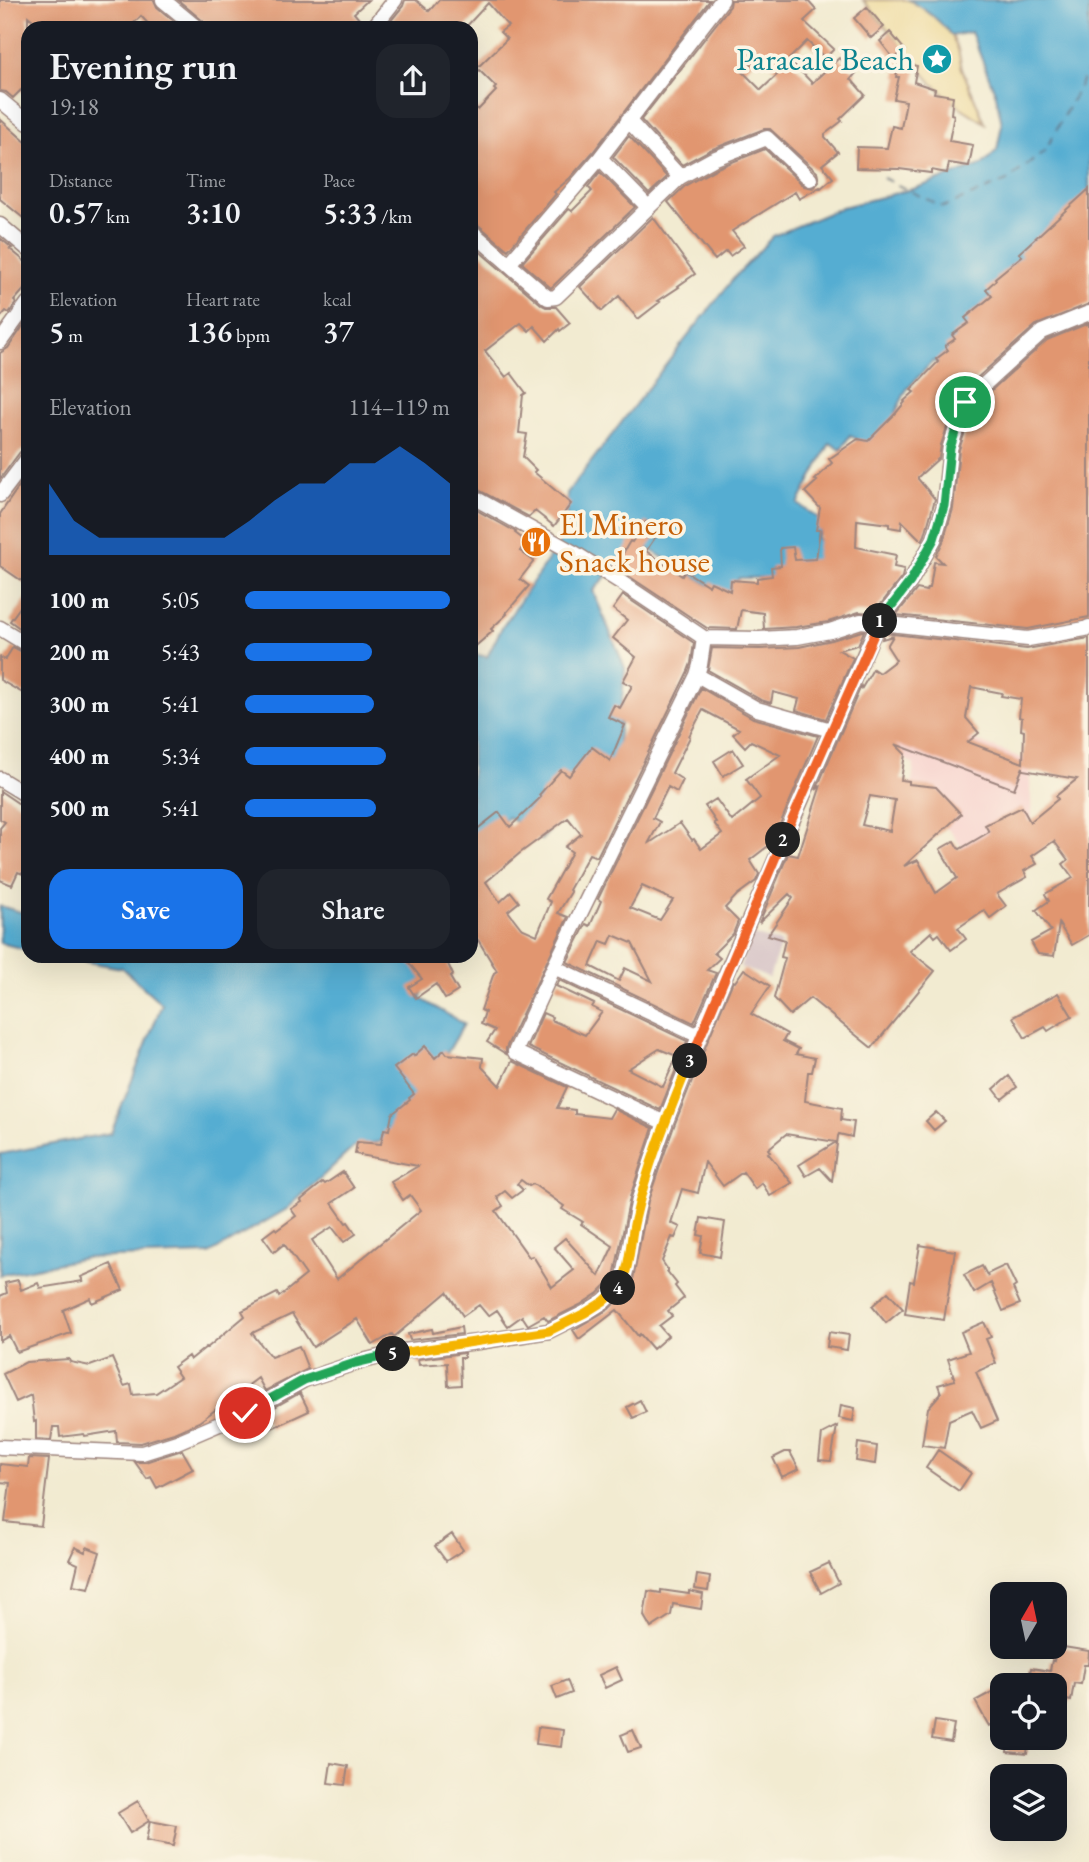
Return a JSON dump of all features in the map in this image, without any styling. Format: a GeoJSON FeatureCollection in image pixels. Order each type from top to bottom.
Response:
{"type":"FeatureCollection","features":[{"type":"Feature","properties":{"kind":"street"},"geometry":{"type":"LineString","coordinates":[[163,0],[188,21]]}},
{"type":"Feature","properties":{"kind":"street"},"geometry":{"type":"LineString","coordinates":[[378,21],[395,0]]}},
{"type":"Feature","properties":{"kind":"street"},"geometry":{"type":"LineString","coordinates":[[509,264],[600,158],[722,0]]}},
{"type":"Feature","properties":{"kind":"street"},"geometry":{"type":"LineString","coordinates":[[0,100],[21,117]]}},
{"type":"Feature","properties":{"kind":"street"},"geometry":{"type":"LineString","coordinates":[[628,120],[680,177]]}},
{"type":"Feature","properties":{"kind":"street"},"geometry":{"type":"LineString","coordinates":[[478,237],[548,298],[556,296],[680,177],[713,159],[767,138],[810,179]]}},
{"type":"Feature","properties":{"kind":"street"},"geometry":{"type":"LineString","coordinates":[[600,158],[648,206]]}},
{"type":"Feature","properties":{"kind":"street"},"geometry":{"type":"LineString","coordinates":[[0,225],[21,243]]}},
{"type":"Feature","properties":{"kind":"street"},"geometry":{"type":"LineString","coordinates":[[0,342],[21,313]]}},
{"type":"Feature","properties":{"kind":"street"},"geometry":{"type":"LineString","coordinates":[[0,1447],[142,1453],[177,1442],[245,1413],[304,1380],[355,1363],[403,1351],[549,1331],[604,1301],[623,1282],[639,1199],[699,1036],[878,623],[910,582],[934,539],[944,506],[950,448],[965,402],[1042,332],[1089,313]]}},
{"type":"Feature","properties":{"kind":"street"},"geometry":{"type":"LineString","coordinates":[[0,495],[21,467]]}},
{"type":"Feature","properties":{"kind":"street"},"geometry":{"type":"LineString","coordinates":[[478,500],[619,581],[704,638],[797,637],[830,631],[861,621],[1028,639],[1089,627]]}},
{"type":"Feature","properties":{"kind":"street"},"geometry":{"type":"LineString","coordinates":[[0,628],[21,641]]}},
{"type":"Feature","properties":{"kind":"street"},"geometry":{"type":"LineString","coordinates":[[665,1124],[515,1052],[697,675],[704,638]]}},
{"type":"Feature","properties":{"kind":"street"},"geometry":{"type":"LineString","coordinates":[[697,675],[757,709],[831,730]]}},
{"type":"Feature","properties":{"kind":"street"},"geometry":{"type":"LineString","coordinates":[[0,779],[21,792]]}},
{"type":"Feature","properties":{"kind":"street"},"geometry":{"type":"LineString","coordinates":[[554,967],[699,1036]]}},
{"type":"Feature","properties":{"kind":"shaded area"},"geometry":{"type":"Polygon","coordinates":[[[892,709],[1029,761],[1032,819],[971,860],[952,833],[910,799],[914,765],[876,740],[892,709]]]}},
{"type":"Feature","properties":{"kind":"shaded area"},"geometry":{"type":"Polygon","coordinates":[[[752,935],[781,943],[769,978],[740,967],[752,935]]]}},
{"type":"Feature","properties":{"kind":"sand","name":"Paracale Beach"},"geometry":{"type":"Polygon","coordinates":[[[863,0],[909,0],[941,21],[958,49],[962,69],[985,123],[957,105],[932,83],[863,0]]]}},
{"type":"Feature","properties":{"kind":"water"},"geometry":{"type":"Polygon","coordinates":[[[909,0],[1089,0],[1089,195],[943,365],[933,361],[907,389],[876,452],[850,435],[841,450],[830,443],[798,504],[826,523],[816,537],[858,577],[739,578],[729,597],[637,542],[593,591],[625,668],[616,762],[541,840],[508,817],[478,854],[478,655],[487,657],[501,629],[566,533],[567,493],[734,278],[773,236],[843,207],[916,188],[982,165],[997,150],[1002,124],[996,95],[971,32],[952,36],[922,8],[909,0]]]}},
{"type":"Feature","properties":{"kind":"water"},"geometry":{"type":"Polygon","coordinates":[[[0,906],[21,912],[21,948],[0,943],[0,906]]]}},
{"type":"Feature","properties":{"kind":"water"},"geometry":{"type":"Polygon","coordinates":[[[94,963],[427,963],[433,975],[420,998],[464,1024],[398,1138],[354,1147],[287,1209],[209,1254],[85,1258],[0,1275],[0,1154],[111,1133],[162,1004],[122,968],[94,963]]]}},
{"type":"Feature","properties":{"kind":"building"},"geometry":{"type":"Polygon","coordinates":[[[0,0],[154,0],[157,7],[174,21],[146,21],[141,16],[136,21],[34,21],[28,16],[28,21],[21,21],[21,90],[13,98],[0,91],[0,0]]]}},
{"type":"Feature","properties":{"kind":"building"},"geometry":{"type":"Polygon","coordinates":[[[178,0],[368,0],[354,13],[361,21],[203,21],[178,0]]]}},
{"type":"Feature","properties":{"kind":"building"},"geometry":{"type":"Polygon","coordinates":[[[405,0],[416,0],[429,11],[439,0],[710,0],[593,152],[554,192],[556,194],[508,250],[478,225],[478,110],[496,91],[496,87],[478,67],[507,39],[500,32],[508,26],[488,3],[471,21],[391,21],[405,0]]]}},
{"type":"Feature","properties":{"kind":"building"},"geometry":{"type":"Polygon","coordinates":[[[731,0],[807,0],[816,10],[804,21],[834,49],[825,58],[807,41],[789,59],[812,83],[839,58],[856,73],[851,79],[865,95],[840,119],[842,121],[825,134],[838,152],[822,165],[833,178],[821,188],[799,199],[795,192],[732,231],[744,246],[730,256],[726,251],[715,260],[668,202],[686,185],[717,168],[765,149],[804,186],[813,188],[819,181],[817,172],[770,129],[710,150],[682,165],[641,120],[730,6],[731,0]],[[760,55],[743,72],[761,90],[779,73],[760,55]]]}},
{"type":"Feature","properties":{"kind":"building"},"geometry":{"type":"Polygon","coordinates":[[[867,7],[884,27],[871,38],[854,18],[867,7]]]}},
{"type":"Feature","properties":{"kind":"building"},"geometry":{"type":"Polygon","coordinates":[[[890,32],[905,50],[894,59],[880,41],[890,32]]]}},
{"type":"Feature","properties":{"kind":"building"},"geometry":{"type":"Polygon","coordinates":[[[899,62],[917,66],[914,82],[935,89],[934,93],[953,96],[951,114],[954,115],[949,141],[973,145],[969,166],[949,163],[947,173],[931,170],[931,173],[856,168],[857,147],[887,148],[892,126],[901,128],[906,101],[894,99],[899,62]]]}},
{"type":"Feature","properties":{"kind":"building"},"geometry":{"type":"Polygon","coordinates":[[[0,119],[21,138],[21,216],[0,199],[0,119]]]}},
{"type":"Feature","properties":{"kind":"building"},"geometry":{"type":"Polygon","coordinates":[[[629,136],[667,177],[649,194],[613,157],[629,136]]]}},
{"type":"Feature","properties":{"kind":"building"},"geometry":{"type":"Polygon","coordinates":[[[600,172],[635,207],[551,288],[522,263],[569,209],[572,211],[592,191],[588,187],[600,172]]]}},
{"type":"Feature","properties":{"kind":"building"},"geometry":{"type":"Polygon","coordinates":[[[1089,189],[1089,304],[1036,325],[958,395],[939,458],[918,477],[935,499],[922,541],[902,521],[901,529],[889,527],[889,524],[857,520],[856,547],[896,555],[894,567],[904,569],[902,577],[874,613],[859,612],[828,622],[764,629],[763,613],[741,610],[737,629],[707,628],[615,567],[630,541],[632,542],[646,522],[659,532],[646,551],[682,576],[685,571],[709,586],[711,582],[730,591],[731,580],[757,582],[757,578],[772,576],[771,567],[781,566],[780,548],[793,547],[795,560],[816,559],[820,530],[816,530],[820,508],[805,492],[832,463],[829,459],[858,439],[868,441],[896,413],[914,392],[911,390],[938,362],[936,359],[948,350],[945,346],[955,339],[952,335],[969,323],[965,318],[992,296],[986,289],[995,278],[1022,256],[1019,253],[1089,189]]]}},
{"type":"Feature","properties":{"kind":"building"},"geometry":{"type":"Polygon","coordinates":[[[653,217],[695,274],[638,319],[619,296],[602,311],[580,287],[653,217]]]}},
{"type":"Feature","properties":{"kind":"building"},"geometry":{"type":"Polygon","coordinates":[[[0,238],[21,258],[21,293],[9,313],[6,311],[0,318],[0,238]]]}},
{"type":"Feature","properties":{"kind":"building"},"geometry":{"type":"Polygon","coordinates":[[[478,250],[542,305],[556,307],[570,323],[547,341],[534,326],[529,331],[521,323],[485,351],[506,377],[511,373],[526,393],[523,395],[519,433],[527,434],[523,457],[536,470],[534,472],[571,504],[554,526],[535,511],[529,517],[478,490],[478,250]]]}},
{"type":"Feature","properties":{"kind":"building"},"geometry":{"type":"Polygon","coordinates":[[[1089,323],[1089,617],[1028,629],[896,615],[917,589],[926,591],[930,588],[934,562],[943,563],[936,556],[953,509],[959,450],[973,407],[1047,340],[1089,323]]]}},
{"type":"Feature","properties":{"kind":"building"},"geometry":{"type":"Polygon","coordinates":[[[21,329],[21,452],[0,479],[0,353],[8,348],[21,329]]]}},
{"type":"Feature","properties":{"kind":"building"},"geometry":{"type":"Polygon","coordinates":[[[21,483],[21,580],[0,566],[0,514],[21,483]]]}},
{"type":"Feature","properties":{"kind":"building"},"geometry":{"type":"Polygon","coordinates":[[[478,511],[516,532],[527,542],[520,551],[534,561],[520,579],[529,586],[491,629],[493,631],[478,644],[478,511]]]}},
{"type":"Feature","properties":{"kind":"building"},"geometry":{"type":"Polygon","coordinates":[[[623,595],[694,643],[691,663],[597,857],[589,854],[558,913],[568,917],[506,1048],[506,1054],[487,1042],[495,1030],[481,1024],[485,1012],[481,1010],[497,971],[478,940],[478,828],[499,812],[510,827],[541,797],[539,795],[561,770],[569,776],[592,747],[610,761],[625,725],[608,717],[614,705],[620,708],[632,686],[623,681],[636,657],[613,638],[627,620],[613,609],[623,595]],[[568,818],[486,882],[500,902],[511,892],[519,902],[508,911],[521,928],[537,935],[551,902],[546,899],[572,852],[565,847],[581,834],[568,818]]]}},
{"type":"Feature","properties":{"kind":"building"},"geometry":{"type":"Polygon","coordinates":[[[21,606],[21,629],[10,621],[21,606]]]}},
{"type":"Feature","properties":{"kind":"building"},"geometry":{"type":"Polygon","coordinates":[[[862,631],[858,645],[839,650],[853,658],[826,719],[796,710],[799,699],[773,692],[771,703],[761,700],[708,670],[712,648],[799,647],[862,631]]]}},
{"type":"Feature","properties":{"kind":"building"},"geometry":{"type":"Polygon","coordinates":[[[884,633],[1027,649],[1089,638],[1089,935],[1072,945],[1059,924],[1054,956],[1038,954],[1031,942],[1051,931],[1036,910],[1049,901],[1045,894],[1073,878],[1063,864],[1068,860],[1054,841],[1032,856],[1037,864],[1024,871],[1027,877],[997,894],[1006,906],[990,918],[984,910],[958,928],[966,939],[951,950],[939,934],[935,937],[931,932],[910,951],[935,971],[872,1048],[810,998],[790,1015],[774,998],[785,958],[781,957],[785,940],[768,935],[793,898],[789,894],[759,923],[788,854],[798,856],[821,785],[816,790],[861,686],[862,688],[873,669],[879,673],[896,660],[887,646],[893,636],[882,639],[884,633]],[[971,687],[966,718],[979,733],[968,742],[1023,763],[1024,731],[1021,730],[1022,718],[1019,717],[1021,699],[971,687]],[[895,744],[905,754],[901,780],[909,781],[909,784],[936,787],[961,814],[904,866],[918,860],[936,893],[957,878],[940,849],[954,841],[960,849],[989,832],[985,825],[1022,807],[1030,822],[1077,779],[1023,770],[1023,767],[1014,789],[895,744]],[[870,796],[862,825],[890,831],[895,800],[870,796]]]}},
{"type":"Feature","properties":{"kind":"building"},"geometry":{"type":"Polygon","coordinates":[[[13,647],[21,651],[21,692],[0,680],[0,657],[5,660],[13,647]]]}},
{"type":"Feature","properties":{"kind":"building"},"geometry":{"type":"Polygon","coordinates":[[[701,688],[753,718],[818,736],[778,829],[770,837],[772,843],[750,860],[759,874],[756,881],[725,908],[738,921],[733,934],[714,953],[720,958],[707,970],[716,973],[694,1023],[567,962],[586,924],[590,926],[601,901],[598,899],[701,688]],[[703,710],[672,773],[683,780],[677,792],[668,787],[653,818],[660,822],[648,844],[680,823],[701,849],[722,834],[705,806],[716,799],[732,821],[760,798],[746,779],[780,755],[751,741],[745,747],[733,734],[739,729],[703,710]],[[642,886],[630,908],[660,920],[673,900],[642,886]],[[613,935],[609,944],[601,941],[590,966],[619,981],[625,968],[652,981],[632,943],[613,935]]]}},
{"type":"Feature","properties":{"kind":"building"},"geometry":{"type":"Polygon","coordinates":[[[733,749],[743,764],[723,776],[714,761],[733,749]]]}},
{"type":"Feature","properties":{"kind":"building"},"geometry":{"type":"Polygon","coordinates":[[[0,791],[21,805],[21,873],[18,872],[12,885],[0,880],[0,828],[5,822],[0,819],[0,791]]]}},
{"type":"Feature","properties":{"kind":"building"},"geometry":{"type":"Polygon","coordinates":[[[409,963],[450,963],[453,975],[450,977],[458,991],[445,999],[436,984],[416,998],[409,987],[422,979],[409,963]]]}},
{"type":"Feature","properties":{"kind":"building"},"geometry":{"type":"Polygon","coordinates":[[[744,969],[770,986],[751,1014],[787,1034],[783,1041],[799,1049],[796,1054],[815,1058],[812,1072],[808,1072],[805,1101],[842,1108],[841,1120],[854,1122],[852,1137],[838,1136],[832,1181],[820,1168],[806,1176],[799,1165],[836,1142],[786,1134],[768,1149],[768,1153],[792,1183],[770,1196],[762,1183],[755,1189],[743,1172],[723,1186],[705,1162],[698,1193],[682,1189],[671,1223],[680,1227],[675,1238],[672,1237],[662,1261],[684,1298],[668,1311],[672,1316],[659,1326],[668,1336],[653,1349],[640,1334],[638,1336],[617,1310],[579,1339],[573,1330],[609,1309],[632,1285],[648,1201],[674,1126],[733,981],[735,982],[744,969]]]}},
{"type":"Feature","properties":{"kind":"building"},"geometry":{"type":"Polygon","coordinates":[[[559,980],[687,1041],[660,1110],[528,1047],[543,1013],[552,1017],[551,1020],[585,1035],[602,1012],[592,1007],[594,1004],[556,986],[559,980]],[[659,1049],[628,1069],[663,1087],[677,1056],[659,1049]]]}},
{"type":"Feature","properties":{"kind":"building"},"geometry":{"type":"Polygon","coordinates":[[[1058,993],[1072,1016],[1048,1031],[1045,1027],[1025,1038],[1013,1017],[1058,993]]]}},
{"type":"Feature","properties":{"kind":"building"},"geometry":{"type":"Polygon","coordinates":[[[425,1046],[435,1058],[444,1050],[447,1054],[483,1058],[482,1067],[500,1086],[512,1061],[567,1087],[557,1108],[575,1110],[575,1114],[609,1118],[614,1109],[653,1128],[630,1197],[614,1277],[598,1293],[580,1305],[548,1321],[544,1316],[528,1325],[522,1316],[508,1326],[497,1310],[488,1316],[479,1305],[463,1316],[447,1292],[394,1337],[392,1334],[373,1345],[357,1319],[313,1347],[292,1314],[252,1333],[271,1357],[299,1346],[308,1369],[265,1391],[258,1378],[199,1422],[141,1443],[117,1442],[116,1431],[60,1437],[59,1427],[53,1427],[51,1440],[36,1439],[31,1395],[16,1402],[3,1374],[26,1362],[69,1359],[70,1362],[90,1366],[112,1358],[124,1386],[131,1384],[133,1395],[156,1393],[180,1377],[173,1367],[188,1356],[190,1360],[207,1348],[245,1316],[242,1311],[277,1293],[279,1297],[306,1275],[284,1244],[274,1252],[263,1237],[296,1216],[291,1209],[323,1182],[325,1184],[343,1172],[354,1188],[332,1203],[356,1234],[344,1242],[332,1227],[312,1240],[337,1279],[421,1210],[410,1195],[403,1200],[391,1182],[418,1166],[355,1154],[357,1142],[381,1144],[384,1129],[389,1130],[392,1114],[414,1094],[394,1068],[413,1054],[414,1056],[425,1046]],[[521,1180],[517,1184],[523,1190],[512,1198],[505,1191],[497,1197],[503,1206],[496,1211],[529,1257],[533,1256],[552,1287],[574,1270],[554,1247],[565,1238],[599,1276],[613,1246],[562,1209],[564,1206],[533,1184],[529,1186],[521,1180]]]}},
{"type":"Feature","properties":{"kind":"building"},"geometry":{"type":"Polygon","coordinates":[[[1009,1076],[1017,1087],[1002,1099],[994,1089],[1009,1076]]]}},
{"type":"Feature","properties":{"kind":"building"},"geometry":{"type":"Polygon","coordinates":[[[936,1112],[945,1121],[934,1130],[926,1121],[936,1112]]]}},
{"type":"Feature","properties":{"kind":"building"},"geometry":{"type":"Polygon","coordinates":[[[701,1218],[725,1222],[720,1257],[700,1253],[703,1236],[698,1235],[701,1218]]]}},
{"type":"Feature","properties":{"kind":"building"},"geometry":{"type":"Polygon","coordinates":[[[920,1245],[955,1251],[944,1320],[905,1314],[910,1281],[914,1282],[920,1245]]]}},
{"type":"Feature","properties":{"kind":"building"},"geometry":{"type":"Polygon","coordinates":[[[111,1264],[123,1290],[92,1303],[90,1298],[63,1310],[71,1333],[17,1352],[9,1336],[0,1341],[0,1296],[7,1293],[5,1283],[18,1280],[21,1290],[38,1283],[40,1288],[83,1281],[81,1277],[111,1264]]]}},
{"type":"Feature","properties":{"kind":"building"},"geometry":{"type":"Polygon","coordinates":[[[1006,1265],[1016,1286],[1013,1288],[1020,1304],[1003,1311],[991,1283],[974,1293],[964,1275],[982,1266],[988,1277],[987,1274],[1006,1265]]]}},
{"type":"Feature","properties":{"kind":"building"},"geometry":{"type":"Polygon","coordinates":[[[888,1292],[903,1309],[886,1323],[872,1306],[888,1292]]]}},
{"type":"Feature","properties":{"kind":"building"},"geometry":{"type":"Polygon","coordinates":[[[984,1322],[991,1337],[986,1339],[996,1363],[976,1372],[997,1421],[981,1428],[972,1410],[949,1420],[944,1448],[922,1445],[928,1408],[941,1393],[938,1385],[955,1380],[948,1359],[969,1352],[961,1332],[984,1322]]]}},
{"type":"Feature","properties":{"kind":"building"},"geometry":{"type":"Polygon","coordinates":[[[461,1327],[462,1334],[410,1340],[408,1334],[432,1329],[433,1333],[461,1327]]]}},
{"type":"Feature","properties":{"kind":"building"},"geometry":{"type":"Polygon","coordinates":[[[829,1332],[849,1335],[847,1350],[827,1347],[829,1332]]]}},
{"type":"Feature","properties":{"kind":"building"},"geometry":{"type":"Polygon","coordinates":[[[464,1353],[464,1358],[460,1358],[461,1385],[448,1386],[447,1363],[419,1365],[418,1359],[464,1353]]]}},
{"type":"Feature","properties":{"kind":"building"},"geometry":{"type":"Polygon","coordinates":[[[300,1393],[309,1411],[270,1429],[265,1419],[262,1421],[259,1416],[300,1393]]]}},
{"type":"Feature","properties":{"kind":"building"},"geometry":{"type":"Polygon","coordinates":[[[640,1400],[646,1412],[633,1418],[627,1407],[640,1400]]]}},
{"type":"Feature","properties":{"kind":"building"},"geometry":{"type":"Polygon","coordinates":[[[841,1405],[855,1408],[853,1421],[839,1418],[841,1405]]]}},
{"type":"Feature","properties":{"kind":"building"},"geometry":{"type":"Polygon","coordinates":[[[837,1426],[831,1461],[819,1460],[822,1434],[837,1426]]]}},
{"type":"Feature","properties":{"kind":"building"},"geometry":{"type":"Polygon","coordinates":[[[858,1443],[877,1446],[875,1464],[856,1461],[858,1443]]]}},
{"type":"Feature","properties":{"kind":"building"},"geometry":{"type":"Polygon","coordinates":[[[182,1450],[193,1469],[157,1488],[151,1477],[147,1479],[135,1462],[145,1462],[182,1450]]]}},
{"type":"Feature","properties":{"kind":"building"},"geometry":{"type":"Polygon","coordinates":[[[938,1450],[971,1473],[959,1491],[926,1468],[938,1450]]]}},
{"type":"Feature","properties":{"kind":"building"},"geometry":{"type":"Polygon","coordinates":[[[790,1452],[799,1469],[782,1477],[773,1458],[790,1452]]]}},
{"type":"Feature","properties":{"kind":"building"},"geometry":{"type":"Polygon","coordinates":[[[29,1458],[49,1459],[41,1526],[5,1522],[10,1483],[0,1482],[0,1464],[28,1467],[29,1458]]]}},
{"type":"Feature","properties":{"kind":"building"},"geometry":{"type":"Polygon","coordinates":[[[452,1534],[463,1550],[446,1561],[435,1546],[452,1534]]]}},
{"type":"Feature","properties":{"kind":"building"},"geometry":{"type":"Polygon","coordinates":[[[75,1547],[85,1552],[87,1547],[100,1552],[89,1588],[73,1585],[78,1564],[69,1560],[75,1547]]]}},
{"type":"Feature","properties":{"kind":"building"},"geometry":{"type":"Polygon","coordinates":[[[829,1563],[839,1583],[821,1593],[810,1572],[829,1563]]]}},
{"type":"Feature","properties":{"kind":"building"},"geometry":{"type":"Polygon","coordinates":[[[697,1575],[710,1577],[708,1591],[695,1589],[697,1575]]]}},
{"type":"Feature","properties":{"kind":"building"},"geometry":{"type":"Polygon","coordinates":[[[661,1590],[703,1594],[701,1609],[673,1604],[671,1615],[651,1628],[644,1616],[648,1591],[661,1593],[661,1590]]]}},
{"type":"Feature","properties":{"kind":"building"},"geometry":{"type":"Polygon","coordinates":[[[1068,1648],[1089,1651],[1088,1665],[1084,1665],[1081,1684],[1074,1683],[1071,1701],[1067,1700],[1067,1673],[1030,1673],[1031,1668],[1050,1671],[1052,1660],[1068,1659],[1068,1648]]]}},
{"type":"Feature","properties":{"kind":"building"},"geometry":{"type":"Polygon","coordinates":[[[616,1667],[622,1680],[605,1688],[599,1675],[616,1667]]]}},
{"type":"Feature","properties":{"kind":"building"},"geometry":{"type":"Polygon","coordinates":[[[567,1680],[572,1693],[557,1699],[552,1686],[567,1680]]]}},
{"type":"Feature","properties":{"kind":"building"},"geometry":{"type":"Polygon","coordinates":[[[990,1693],[990,1725],[989,1726],[975,1701],[990,1693]]]}},
{"type":"Feature","properties":{"kind":"building"},"geometry":{"type":"Polygon","coordinates":[[[935,1721],[954,1724],[951,1742],[932,1739],[935,1721]]]}},
{"type":"Feature","properties":{"kind":"building"},"geometry":{"type":"Polygon","coordinates":[[[538,1727],[563,1730],[561,1747],[536,1744],[538,1727]]]}},
{"type":"Feature","properties":{"kind":"building"},"geometry":{"type":"Polygon","coordinates":[[[633,1730],[641,1748],[628,1752],[621,1735],[633,1730]]]}},
{"type":"Feature","properties":{"kind":"building"},"geometry":{"type":"Polygon","coordinates":[[[1007,1750],[1028,1750],[1027,1754],[1007,1750]]]}},
{"type":"Feature","properties":{"kind":"building"},"geometry":{"type":"Polygon","coordinates":[[[331,1763],[348,1766],[345,1785],[328,1783],[331,1763]]]}},
{"type":"Feature","properties":{"kind":"building"},"geometry":{"type":"Polygon","coordinates":[[[138,1801],[149,1821],[130,1833],[118,1813],[138,1801]]]}},
{"type":"Feature","properties":{"kind":"building"},"geometry":{"type":"Polygon","coordinates":[[[150,1821],[177,1826],[173,1846],[146,1841],[150,1821]]]}},
{"type":"Feature","properties":{"kind":"ferry route"},"geometry":{"type":"LineString","coordinates":[[883,178],[943,207],[1007,181],[1045,151],[1089,68]]}},
{"type":"Feature","properties":{"kind":"place","name":"Paracale Beach"},"geometry":{"type":"Point","coordinates":[937,59]}},
{"type":"Feature","properties":{"kind":"place","name":"El Minero Snack house"},"geometry":{"type":"Point","coordinates":[536,542]}},
{"type":"Feature","properties":{"kind":"route"},"geometry":{"type":"LineString","coordinates":[[245,1413],[304,1380],[355,1363],[403,1351],[549,1331],[604,1301],[623,1282],[639,1199],[699,1036],[878,623],[910,582],[934,539],[944,506],[950,448],[965,402]]}}]}
